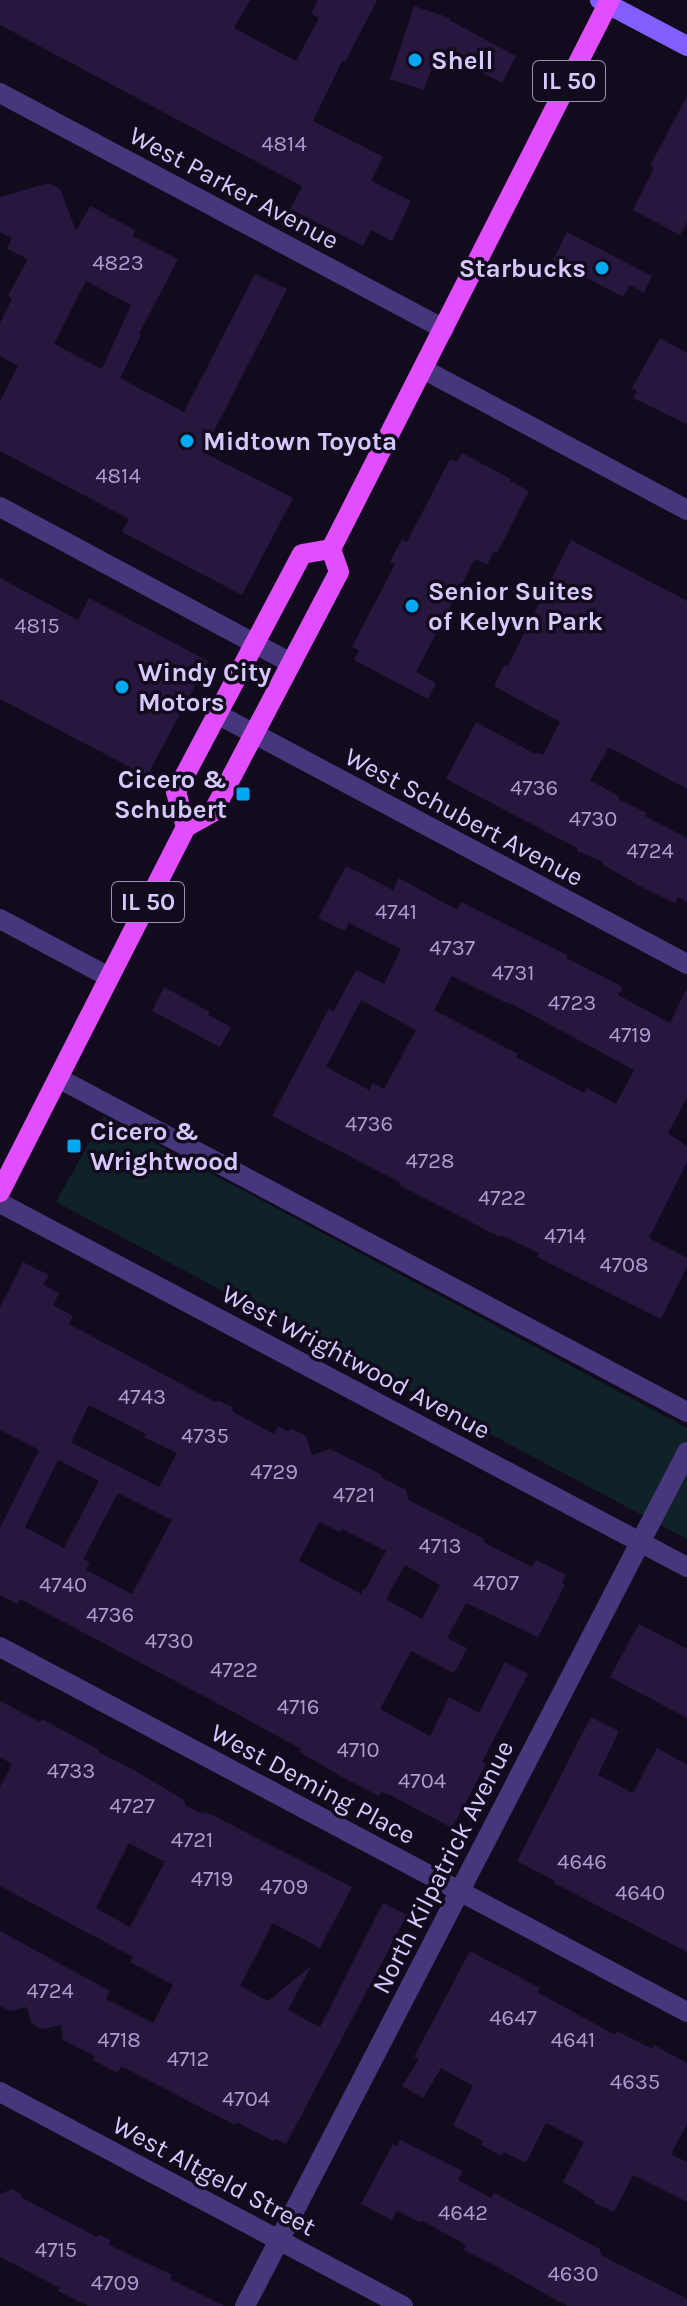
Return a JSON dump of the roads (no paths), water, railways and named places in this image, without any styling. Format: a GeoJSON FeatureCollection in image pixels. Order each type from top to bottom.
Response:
{"type":"FeatureCollection","features":[{"type":"Feature","properties":{"kind":"main road"},"geometry":{"type":"LineString","coordinates":[[606,1],[687,46]]}},
{"type":"Feature","properties":{"kind":"main road","name":"IL 50"},"geometry":{"type":"LineString","coordinates":[[0,1192],[186,827],[213,812],[339,572],[331,549],[606,1]]}},
{"type":"Feature","properties":{"kind":"main road"},"geometry":{"type":"LineString","coordinates":[[186,827],[176,792],[302,554],[331,549]]}},
{"type":"Feature","properties":{"kind":"street","name":"West Parker Avenue"},"geometry":{"type":"LineString","coordinates":[[0,93],[444,329]]}},
{"type":"Feature","properties":{"kind":"street"},"geometry":{"type":"LineString","coordinates":[[423,369],[687,510]]}},
{"type":"Feature","properties":{"kind":"street"},"geometry":{"type":"LineString","coordinates":[[0,507],[291,663]]}},
{"type":"Feature","properties":{"kind":"street","name":"West Schubert Avenue"},"geometry":{"type":"LineString","coordinates":[[217,714],[687,964]]}},
{"type":"Feature","properties":{"kind":"street"},"geometry":{"type":"LineString","coordinates":[[0,919],[109,977]]}},
{"type":"Feature","properties":{"kind":"street"},"geometry":{"type":"LineString","coordinates":[[58,1078],[687,1412]]}},
{"type":"Feature","properties":{"kind":"street","name":"West Wrightwood Avenue"},"geometry":{"type":"LineString","coordinates":[[0,1203],[687,1567]]}},
{"type":"Feature","properties":{"kind":"street","name":"North Kilpatrick Avenue"},"geometry":{"type":"LineString","coordinates":[[245,2306],[687,1452]]}},
{"type":"Feature","properties":{"kind":"street","name":"West Deming Place"},"geometry":{"type":"LineString","coordinates":[[0,1647],[687,2012]]}},
{"type":"Feature","properties":{"kind":"street","name":"West Altgeld Street"},"geometry":{"type":"LineString","coordinates":[[0,2092],[403,2306]]}},
{"type":"Feature","properties":{"kind":"place","name":"Shell"},"geometry":{"type":"Point","coordinates":[415,60]}},
{"type":"Feature","properties":{"kind":"place","name":"Starbucks"},"geometry":{"type":"Point","coordinates":[602,268]}},
{"type":"Feature","properties":{"kind":"place","name":"Midtown Toyota"},"geometry":{"type":"Point","coordinates":[187,441]}},
{"type":"Feature","properties":{"kind":"place","name":"Senior Suites of Kelyvn Park"},"geometry":{"type":"Point","coordinates":[412,606]}},
{"type":"Feature","properties":{"kind":"place","name":"Windy City Motors"},"geometry":{"type":"Point","coordinates":[122,687]}},
{"type":"Feature","properties":{"kind":"place","name":"Cicero & Schubert"},"geometry":{"type":"Point","coordinates":[243,794]}},
{"type":"Feature","properties":{"kind":"place","name":"Cicero & Wrightwood"},"geometry":{"type":"Point","coordinates":[74,1146]}}]}
